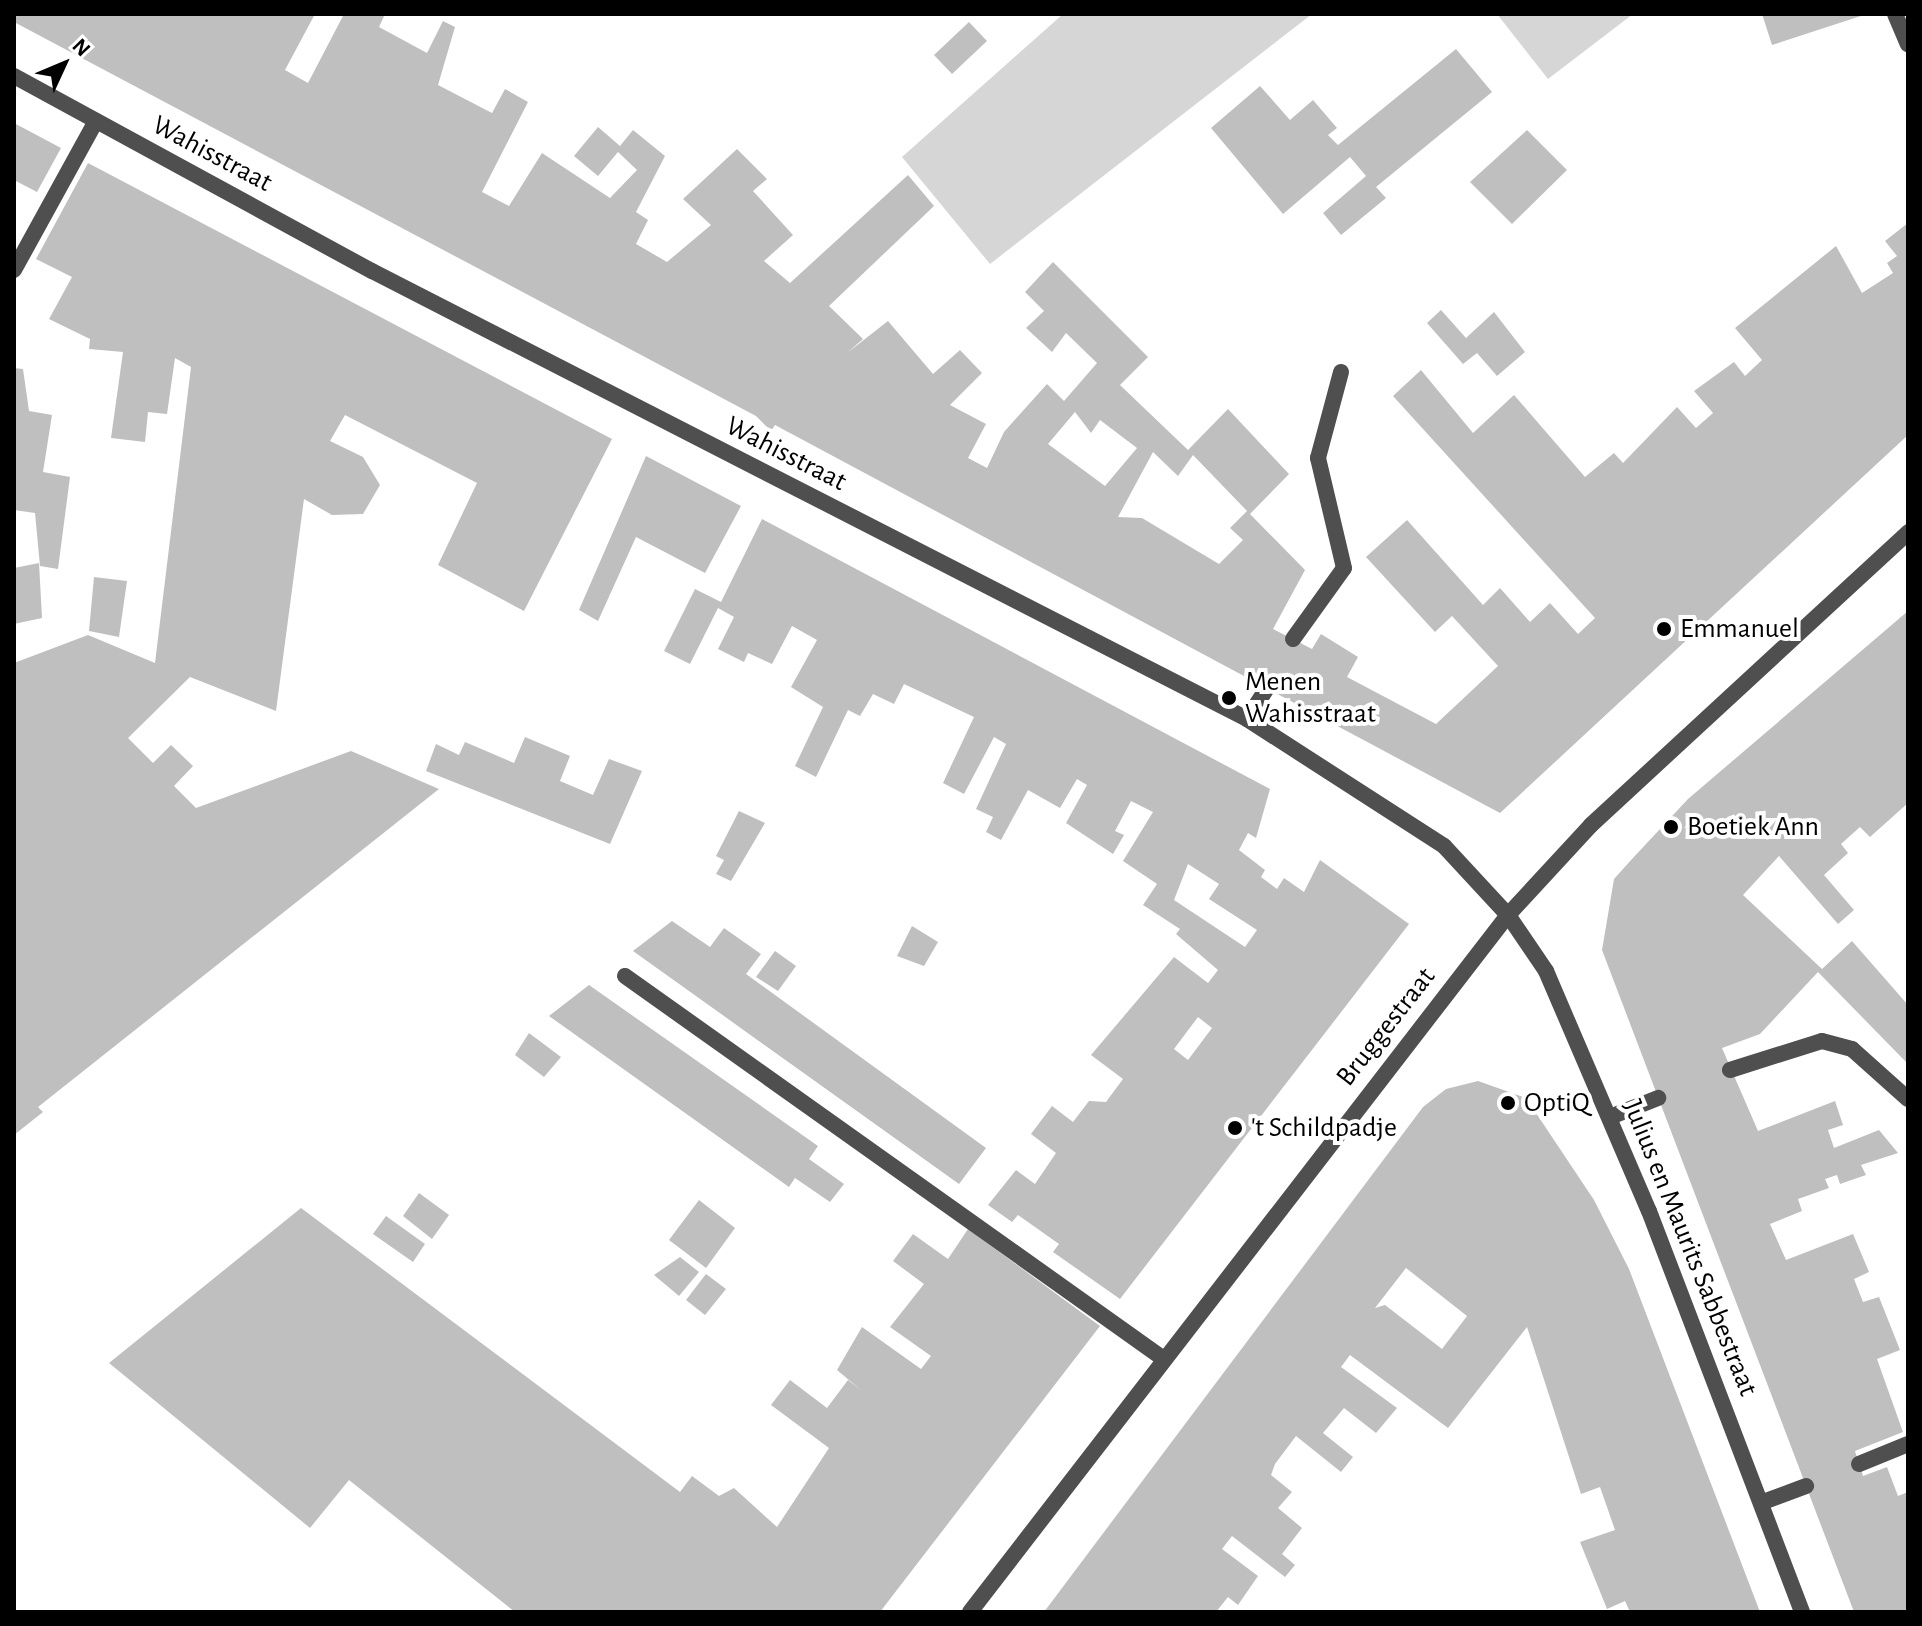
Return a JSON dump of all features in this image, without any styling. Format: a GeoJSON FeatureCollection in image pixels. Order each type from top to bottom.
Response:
{"type":"FeatureCollection","features":[{"type":"Feature","properties":{"kind":"street"},"geometry":{"type":"LineString","coordinates":[[1895,14],[1908,44]]}},
{"type":"Feature","properties":{"kind":"street","name":"Wahisstraat"},"geometry":{"type":"LineString","coordinates":[[14,76],[1247,719],[1444,846],[1508,915]]}},
{"type":"Feature","properties":{"kind":"street"},"geometry":{"type":"LineString","coordinates":[[14,270],[96,121]]}},
{"type":"Feature","properties":{"kind":"street"},"geometry":{"type":"LineString","coordinates":[[1293,639],[1344,568],[1318,458],[1341,372]]}},
{"type":"Feature","properties":{"kind":"street","name":"Bruggestraat"},"geometry":{"type":"LineString","coordinates":[[970,1612],[1508,915],[1591,825],[1908,532]]}},
{"type":"Feature","properties":{"kind":"street"},"geometry":{"type":"LineString","coordinates":[[1247,719],[1268,687]]}},
{"type":"Feature","properties":{"kind":"street","name":"Julius en Maurits Sabbestraat"},"geometry":{"type":"LineString","coordinates":[[1508,915],[1546,971],[1610,1117],[1763,1502],[1802,1612]]}},
{"type":"Feature","properties":{"kind":"street"},"geometry":{"type":"LineString","coordinates":[[625,976],[1164,1359]]}},
{"type":"Feature","properties":{"kind":"street"},"geometry":{"type":"LineString","coordinates":[[1730,1070],[1822,1041],[1852,1049],[1908,1099]]}},
{"type":"Feature","properties":{"kind":"street"},"geometry":{"type":"LineString","coordinates":[[1610,1117],[1658,1098]]}},
{"type":"Feature","properties":{"kind":"street"},"geometry":{"type":"LineString","coordinates":[[1859,1464],[1908,1444]]}},
{"type":"Feature","properties":{"kind":"street"},"geometry":{"type":"LineString","coordinates":[[1763,1502],[1806,1486]]}},
{"type":"Feature","properties":{"kind":"shaded area"},"geometry":{"type":"Polygon","coordinates":[[[1063,14],[1312,14],[990,264],[902,157],[1063,14]]]}},
{"type":"Feature","properties":{"kind":"shaded area"},"geometry":{"type":"Polygon","coordinates":[[[1497,14],[1633,14],[1548,79],[1497,14]]]}},
{"type":"Feature","properties":{"kind":"building"},"geometry":{"type":"Polygon","coordinates":[[[14,14],[315,14],[285,70],[308,83],[344,14],[385,14],[379,27],[427,53],[443,21],[455,27],[438,85],[492,113],[505,89],[528,102],[482,192],[509,206],[542,153],[610,198],[637,170],[618,152],[598,176],[574,156],[598,127],[620,146],[633,130],[665,156],[636,212],[648,220],[636,244],[667,262],[711,225],[683,199],[737,149],[767,179],[753,191],[793,235],[764,261],[790,283],[908,175],[934,206],[829,306],[863,339],[847,353],[888,321],[933,374],[960,350],[982,373],[950,405],[986,424],[968,458],[987,468],[1004,432],[1047,384],[1064,401],[1097,363],[1066,333],[1052,352],[1026,328],[1044,311],[1025,292],[1053,262],[1148,357],[1120,385],[1188,450],[1228,409],[1289,474],[1250,514],[1305,570],[1273,629],[1312,649],[1321,634],[1358,657],[1347,677],[1436,724],[1498,666],[1452,616],[1435,632],[1366,557],[1407,520],[1483,605],[1500,588],[1530,622],[1550,603],[1578,634],[1595,618],[1393,396],[1421,370],[1473,433],[1514,395],[1585,477],[1614,453],[1623,463],[1677,407],[1696,428],[1713,413],[1694,391],[1734,362],[1745,376],[1762,360],[1735,328],[1836,246],[1862,293],[1893,273],[1887,263],[1897,256],[1885,241],[1908,223],[1908,435],[1500,813],[775,425],[771,431],[756,416],[14,22],[14,14]],[[1075,412],[1048,444],[1105,486],[1137,448],[1100,420],[1091,433],[1075,412]],[[1153,452],[1118,517],[1142,518],[1219,564],[1243,540],[1230,528],[1247,511],[1193,455],[1178,476],[1153,452]]]}},
{"type":"Feature","properties":{"kind":"building"},"geometry":{"type":"Polygon","coordinates":[[[1762,14],[1864,14],[1864,15],[1772,45],[1762,14]]]}},
{"type":"Feature","properties":{"kind":"building"},"geometry":{"type":"Polygon","coordinates":[[[969,22],[987,41],[952,74],[934,55],[969,22]]]}},
{"type":"Feature","properties":{"kind":"building"},"geometry":{"type":"Polygon","coordinates":[[[1456,49],[1492,92],[1376,187],[1386,198],[1341,235],[1323,213],[1366,176],[1350,157],[1283,214],[1211,128],[1260,86],[1290,120],[1313,100],[1337,128],[1328,135],[1338,145],[1456,49]]]}},
{"type":"Feature","properties":{"kind":"building"},"geometry":{"type":"Polygon","coordinates":[[[14,123],[61,148],[37,192],[14,180],[14,123]]]}},
{"type":"Feature","properties":{"kind":"building"},"geometry":{"type":"Polygon","coordinates":[[[1527,130],[1567,170],[1512,224],[1470,182],[1527,130]]]}},
{"type":"Feature","properties":{"kind":"building"},"geometry":{"type":"Polygon","coordinates":[[[88,163],[612,439],[524,611],[438,565],[477,483],[345,415],[330,441],[363,457],[380,485],[363,514],[332,515],[304,499],[276,711],[190,677],[128,738],[153,763],[171,745],[193,766],[174,786],[196,808],[351,751],[439,789],[38,1107],[43,1112],[14,1135],[14,663],[88,635],[155,663],[191,367],[175,358],[167,414],[148,412],[145,442],[111,438],[123,352],[89,349],[90,339],[49,319],[72,277],[36,259],[88,163]]]}},
{"type":"Feature","properties":{"kind":"building"},"geometry":{"type":"Polygon","coordinates":[[[1441,310],[1466,338],[1494,312],[1525,352],[1497,376],[1477,353],[1463,364],[1427,323],[1441,310]]]}},
{"type":"Feature","properties":{"kind":"building"},"geometry":{"type":"Polygon","coordinates":[[[14,368],[23,369],[29,411],[52,415],[43,472],[70,477],[58,569],[40,566],[35,513],[14,510],[14,368]]]}},
{"type":"Feature","properties":{"kind":"building"},"geometry":{"type":"Polygon","coordinates":[[[646,456],[741,506],[705,573],[636,537],[598,621],[579,610],[646,456]]]}},
{"type":"Feature","properties":{"kind":"building"},"geometry":{"type":"Polygon","coordinates":[[[762,519],[1270,789],[1256,838],[1248,833],[1239,850],[1265,870],[1261,877],[1277,889],[1284,878],[1304,892],[1320,860],[1409,924],[1120,1299],[1053,1252],[1059,1244],[1018,1215],[1012,1222],[988,1205],[1016,1170],[1035,1184],[1056,1153],[1031,1134],[1052,1106],[1073,1122],[1089,1101],[1106,1102],[1123,1079],[1091,1055],[1174,957],[1208,983],[1218,970],[1176,934],[1180,929],[1143,905],[1157,884],[1123,861],[1153,812],[1131,801],[1115,831],[1124,835],[1113,854],[1066,823],[1087,785],[1077,779],[1060,808],[1028,790],[1001,840],[986,832],[993,817],[976,809],[1006,744],[994,737],[964,794],[943,783],[974,717],[904,684],[894,704],[873,694],[860,716],[848,710],[816,777],[795,766],[823,707],[791,687],[817,640],[792,626],[772,664],[748,653],[744,662],[718,649],[734,617],[718,608],[690,664],[664,651],[695,589],[721,602],[762,519]],[[1188,864],[1174,900],[1245,947],[1257,930],[1209,899],[1219,884],[1188,864]],[[1198,1017],[1174,1049],[1188,1060],[1212,1028],[1198,1017]]]}},
{"type":"Feature","properties":{"kind":"building"},"geometry":{"type":"Polygon","coordinates":[[[39,563],[42,618],[14,624],[14,568],[39,563]]]}},
{"type":"Feature","properties":{"kind":"building"},"geometry":{"type":"Polygon","coordinates":[[[94,577],[127,581],[119,637],[89,631],[94,577]]]}},
{"type":"Feature","properties":{"kind":"building"},"geometry":{"type":"Polygon","coordinates":[[[1908,611],[1908,803],[1870,837],[1860,827],[1841,844],[1848,853],[1824,875],[1854,910],[1838,924],[1779,856],[1743,895],[1822,969],[1852,941],[1908,1005],[1908,1064],[1818,972],[1760,1034],[1722,1048],[1758,1131],[1835,1101],[1843,1125],[1828,1130],[1834,1148],[1879,1130],[1898,1153],[1861,1165],[1866,1175],[1840,1184],[1837,1175],[1825,1179],[1829,1188],[1798,1199],[1802,1211],[1770,1224],[1786,1260],[1853,1234],[1869,1272],[1854,1279],[1863,1302],[1879,1297],[1900,1350],[1877,1359],[1903,1432],[1855,1451],[1863,1476],[1887,1467],[1898,1496],[1908,1492],[1908,1612],[1854,1612],[1602,950],[1614,879],[1632,859],[1688,799],[1908,611]]]}},
{"type":"Feature","properties":{"kind":"building"},"geometry":{"type":"Polygon","coordinates":[[[525,737],[570,756],[560,781],[593,795],[609,759],[642,771],[610,844],[426,771],[436,744],[459,755],[465,742],[514,763],[525,737]]]}},
{"type":"Feature","properties":{"kind":"building"},"geometry":{"type":"Polygon","coordinates":[[[739,811],[765,823],[731,881],[716,874],[724,860],[716,856],[739,811]]]}},
{"type":"Feature","properties":{"kind":"building"},"geometry":{"type":"Polygon","coordinates":[[[672,921],[710,947],[724,928],[761,954],[746,974],[986,1148],[959,1184],[633,951],[672,921]]]}},
{"type":"Feature","properties":{"kind":"building"},"geometry":{"type":"Polygon","coordinates":[[[912,926],[938,942],[924,966],[897,956],[912,926]]]}},
{"type":"Feature","properties":{"kind":"building"},"geometry":{"type":"Polygon","coordinates":[[[775,951],[796,966],[778,991],[756,977],[775,951]]]}},
{"type":"Feature","properties":{"kind":"building"},"geometry":{"type":"Polygon","coordinates":[[[589,985],[818,1146],[809,1159],[844,1184],[830,1202],[795,1178],[789,1187],[549,1016],[589,985]]]}},
{"type":"Feature","properties":{"kind":"building"},"geometry":{"type":"Polygon","coordinates":[[[529,1033],[561,1057],[544,1077],[515,1055],[529,1033]]]}},
{"type":"Feature","properties":{"kind":"building"},"geometry":{"type":"Polygon","coordinates":[[[1478,1081],[1526,1098],[1594,1200],[1629,1269],[1760,1612],[1630,1612],[1625,1601],[1607,1609],[1580,1542],[1615,1530],[1600,1487],[1581,1494],[1527,1327],[1448,1428],[1350,1355],[1341,1367],[1397,1408],[1376,1433],[1344,1408],[1323,1433],[1353,1457],[1341,1472],[1296,1436],[1275,1464],[1271,1475],[1292,1492],[1278,1508],[1302,1528],[1282,1554],[1295,1565],[1285,1577],[1232,1536],[1222,1549],[1258,1576],[1238,1605],[1228,1597],[1216,1612],[1044,1612],[1423,1107],[1446,1089],[1478,1081]],[[1406,1268],[1375,1308],[1385,1305],[1442,1349],[1467,1316],[1406,1268]]]}},
{"type":"Feature","properties":{"kind":"building"},"geometry":{"type":"Polygon","coordinates":[[[419,1193],[449,1215],[432,1239],[403,1216],[419,1193]]]}},
{"type":"Feature","properties":{"kind":"building"},"geometry":{"type":"Polygon","coordinates":[[[699,1200],[735,1228],[706,1268],[669,1240],[699,1200]]]}},
{"type":"Feature","properties":{"kind":"building"},"geometry":{"type":"Polygon","coordinates":[[[301,1208],[680,1492],[692,1476],[719,1496],[734,1488],[777,1527],[829,1448],[771,1405],[790,1380],[827,1408],[848,1380],[862,1391],[837,1370],[862,1327],[921,1369],[931,1356],[890,1327],[924,1284],[893,1261],[913,1234],[948,1259],[968,1229],[1100,1326],[880,1612],[515,1612],[349,1480],[310,1528],[109,1363],[301,1208]]]}},
{"type":"Feature","properties":{"kind":"building"},"geometry":{"type":"Polygon","coordinates":[[[386,1216],[425,1244],[413,1262],[373,1234],[386,1216]]]}},
{"type":"Feature","properties":{"kind":"building"},"geometry":{"type":"Polygon","coordinates":[[[680,1257],[699,1272],[679,1296],[654,1275],[680,1257]]]}},
{"type":"Feature","properties":{"kind":"building"},"geometry":{"type":"Polygon","coordinates":[[[706,1274],[726,1289],[705,1315],[686,1300],[706,1274]]]}},
{"type":"Feature","properties":{"kind":"place","name":"Emmanuel"},"geometry":{"type":"Point","coordinates":[1664,629]}},
{"type":"Feature","properties":{"kind":"place","name":"Menen Wahisstraat"},"geometry":{"type":"Point","coordinates":[1229,698]}},
{"type":"Feature","properties":{"kind":"place","name":"Boetiek Ann"},"geometry":{"type":"Point","coordinates":[1671,827]}},
{"type":"Feature","properties":{"kind":"place","name":"OptiQ"},"geometry":{"type":"Point","coordinates":[1508,1103]}},
{"type":"Feature","properties":{"kind":"place","name":"'t Schildpadje"},"geometry":{"type":"Point","coordinates":[1235,1128]}}]}
